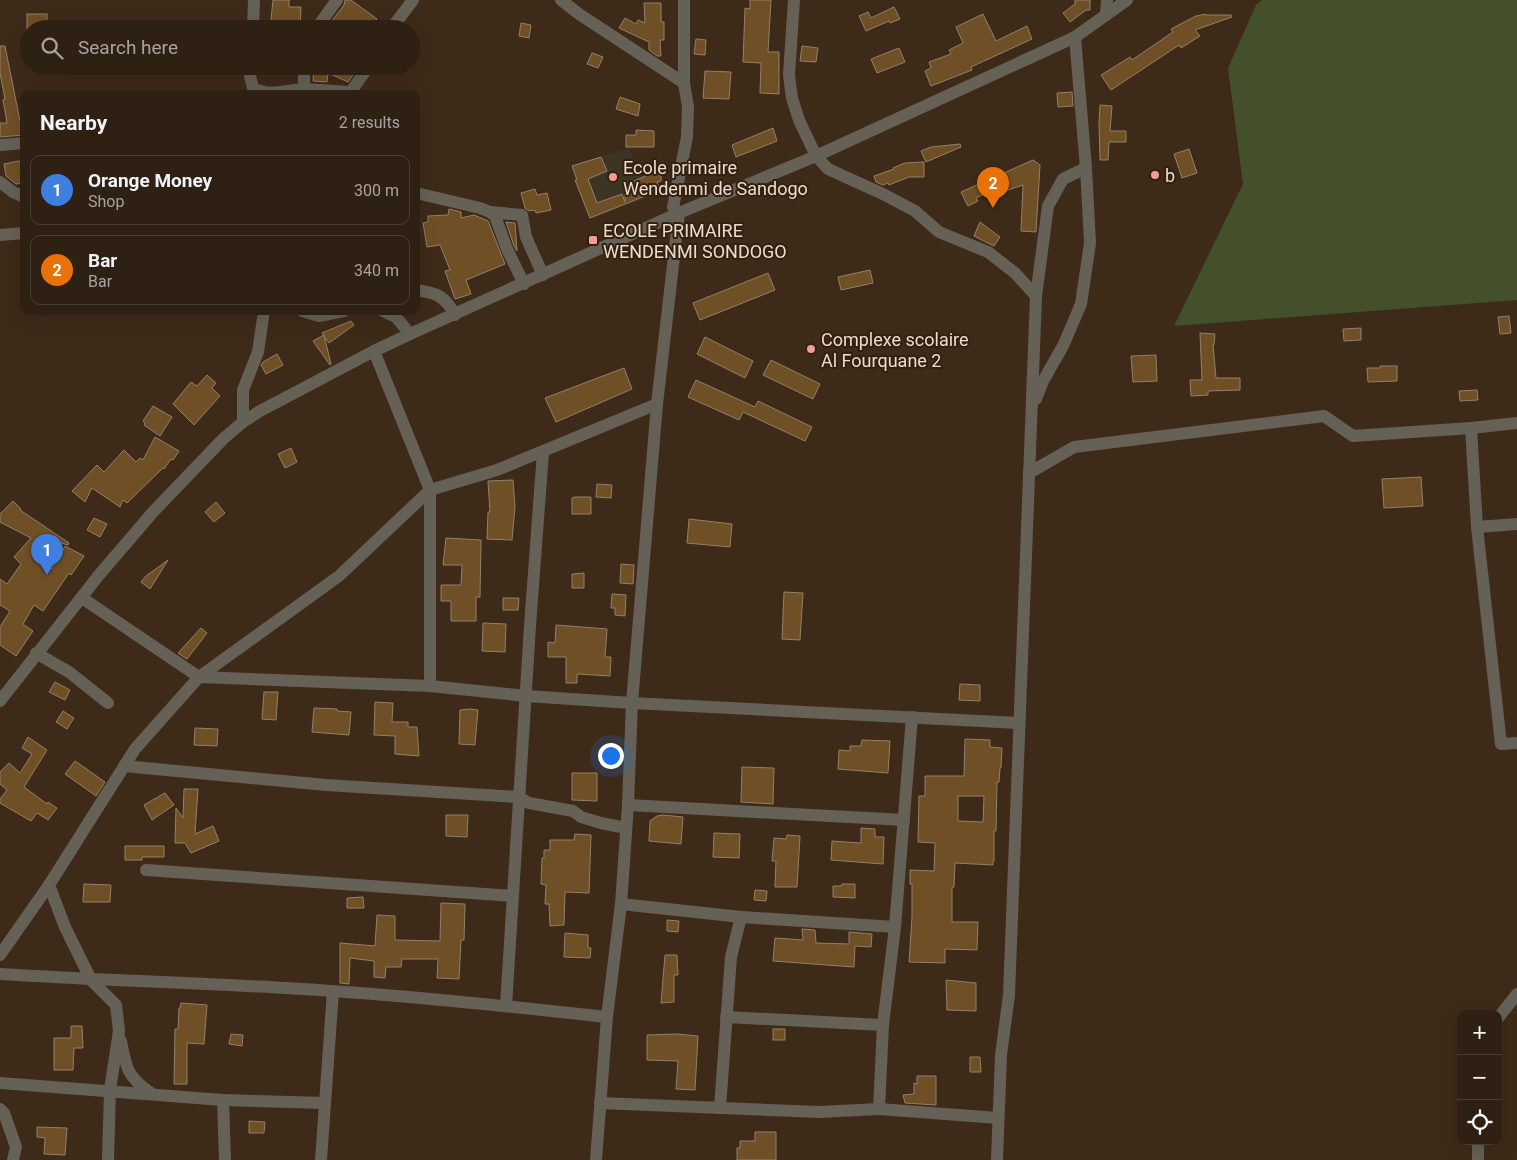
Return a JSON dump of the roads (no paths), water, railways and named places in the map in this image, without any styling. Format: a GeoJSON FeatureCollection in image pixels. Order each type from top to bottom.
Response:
{"type":"FeatureCollection","features":[{"type":"Feature","properties":{"kind":"street"},"geometry":{"type":"LineString","coordinates":[[253,20],[254,0]]}},
{"type":"Feature","properties":{"kind":"street"},"geometry":{"type":"LineString","coordinates":[[323,20],[337,0]]}},
{"type":"Feature","properties":{"kind":"street"},"geometry":{"type":"LineString","coordinates":[[398,20],[413,0]]}},
{"type":"Feature","properties":{"kind":"street"},"geometry":{"type":"LineString","coordinates":[[562,0],[579,14],[684,84]]}},
{"type":"Feature","properties":{"kind":"street"},"geometry":{"type":"LineString","coordinates":[[679,213],[673,207],[687,137],[688,107],[684,84],[684,0]]}},
{"type":"Feature","properties":{"kind":"street"},"geometry":{"type":"LineString","coordinates":[[794,0],[789,75],[792,98],[799,120],[816,156],[828,169],[915,211],[939,232],[988,252],[1016,274],[1036,296]]}},
{"type":"Feature","properties":{"kind":"street"},"geometry":{"type":"LineString","coordinates":[[1106,15],[1107,0]]}},
{"type":"Feature","properties":{"kind":"street"},"geometry":{"type":"LineString","coordinates":[[0,701],[99,575],[153,512],[224,438],[260,411],[410,334],[679,213],[816,156],[1075,37],[1127,0]]}},
{"type":"Feature","properties":{"kind":"street"},"geometry":{"type":"LineString","coordinates":[[1033,406],[1043,381],[1063,346],[1081,304],[1090,243],[1075,37]]}},
{"type":"Feature","properties":{"kind":"street"},"geometry":{"type":"LineString","coordinates":[[250,75],[253,88],[256,90]]}},
{"type":"Feature","properties":{"kind":"street"},"geometry":{"type":"LineString","coordinates":[[304,75],[304,89]]}},
{"type":"Feature","properties":{"kind":"street"},"geometry":{"type":"LineString","coordinates":[[351,90],[363,75]]}},
{"type":"Feature","properties":{"kind":"street"},"geometry":{"type":"LineString","coordinates":[[297,90],[315,90]]}},
{"type":"Feature","properties":{"kind":"street"},"geometry":{"type":"LineString","coordinates":[[0,145],[20,143]]}},
{"type":"Feature","properties":{"kind":"street"},"geometry":{"type":"LineString","coordinates":[[997,1160],[1001,1055],[1009,995],[1036,296],[1048,206],[1063,179],[1086,168]]}},
{"type":"Feature","properties":{"kind":"street"},"geometry":{"type":"LineString","coordinates":[[0,182],[20,195]]}},
{"type":"Feature","properties":{"kind":"street"},"geometry":{"type":"LineString","coordinates":[[420,193],[490,212],[522,215],[526,238],[543,274]]}},
{"type":"Feature","properties":{"kind":"street"},"geometry":{"type":"LineString","coordinates":[[490,212],[495,216],[507,249],[524,284]]}},
{"type":"Feature","properties":{"kind":"street"},"geometry":{"type":"LineString","coordinates":[[596,1160],[607,1017],[621,904],[628,805],[632,703],[657,404],[679,213]]}},
{"type":"Feature","properties":{"kind":"street"},"geometry":{"type":"LineString","coordinates":[[0,235],[20,233]]}},
{"type":"Feature","properties":{"kind":"street"},"geometry":{"type":"LineString","coordinates":[[420,290],[434,292],[449,303],[455,315]]}},
{"type":"Feature","properties":{"kind":"street"},"geometry":{"type":"LineString","coordinates":[[243,422],[243,390],[258,352],[263,315]]}},
{"type":"Feature","properties":{"kind":"street"},"geometry":{"type":"LineString","coordinates":[[391,315],[396,317],[410,334]]}},
{"type":"Feature","properties":{"kind":"street"},"geometry":{"type":"LineString","coordinates":[[374,351],[430,490],[430,686]]}},
{"type":"Feature","properties":{"kind":"street"},"geometry":{"type":"LineString","coordinates":[[0,954],[49,885],[135,749],[199,677],[338,576],[430,490],[497,470],[657,404]]}},
{"type":"Feature","properties":{"kind":"street"},"geometry":{"type":"LineString","coordinates":[[1029,473],[1074,446],[1324,416],[1353,436],[1517,423]]}},
{"type":"Feature","properties":{"kind":"street"},"geometry":{"type":"LineString","coordinates":[[1471,428],[1476,527],[1501,744],[1517,743]]}},
{"type":"Feature","properties":{"kind":"street"},"geometry":{"type":"LineString","coordinates":[[506,1006],[518,797],[544,452]]}},
{"type":"Feature","properties":{"kind":"street"},"geometry":{"type":"LineString","coordinates":[[1476,527],[1517,524]]}},
{"type":"Feature","properties":{"kind":"street"},"geometry":{"type":"LineString","coordinates":[[82,598],[199,677],[430,686],[526,696],[632,703],[1019,723]]}},
{"type":"Feature","properties":{"kind":"street"},"geometry":{"type":"LineString","coordinates":[[36,653],[69,672],[108,703]]}},
{"type":"Feature","properties":{"kind":"street"},"geometry":{"type":"LineString","coordinates":[[879,1109],[884,1025],[895,927],[912,717]]}},
{"type":"Feature","properties":{"kind":"street"},"geometry":{"type":"LineString","coordinates":[[124,766],[326,785],[518,797],[529,803],[573,811],[582,817],[601,824],[626,828]]}},
{"type":"Feature","properties":{"kind":"street"},"geometry":{"type":"LineString","coordinates":[[628,805],[904,820]]}},
{"type":"Feature","properties":{"kind":"street"},"geometry":{"type":"LineString","coordinates":[[146,870],[513,896]]}},
{"type":"Feature","properties":{"kind":"street"},"geometry":{"type":"LineString","coordinates":[[49,885],[65,926],[91,980],[116,1005],[126,1069],[139,1085],[153,1094]]}},
{"type":"Feature","properties":{"kind":"street"},"geometry":{"type":"LineString","coordinates":[[621,904],[740,916],[895,927]]}},
{"type":"Feature","properties":{"kind":"street"},"geometry":{"type":"LineString","coordinates":[[720,1108],[731,957],[740,916]]}},
{"type":"Feature","properties":{"kind":"street"},"geometry":{"type":"LineString","coordinates":[[0,974],[333,991],[607,1017]]}},
{"type":"Feature","properties":{"kind":"street"},"geometry":{"type":"LineString","coordinates":[[321,1160],[333,991]]}},
{"type":"Feature","properties":{"kind":"street"},"geometry":{"type":"LineString","coordinates":[[1502,1013],[1517,994]]}},
{"type":"Feature","properties":{"kind":"street"},"geometry":{"type":"LineString","coordinates":[[726,1016],[884,1025]]}},
{"type":"Feature","properties":{"kind":"street"},"geometry":{"type":"LineString","coordinates":[[108,1160],[110,1090],[119,1032]]}},
{"type":"Feature","properties":{"kind":"street"},"geometry":{"type":"LineString","coordinates":[[0,1083],[223,1100],[325,1103]]}},
{"type":"Feature","properties":{"kind":"street"},"geometry":{"type":"LineString","coordinates":[[223,1100],[225,1160]]}},
{"type":"Feature","properties":{"kind":"street"},"geometry":{"type":"LineString","coordinates":[[600,1103],[819,1112],[879,1109],[998,1118]]}},
{"type":"Feature","properties":{"kind":"street"},"geometry":{"type":"LineString","coordinates":[[0,1109],[4,1114],[16,1147],[13,1160]]}},
{"type":"Feature","properties":{"kind":"street"},"geometry":{"type":"LineString","coordinates":[[1478,1145],[1478,1160]]}},
{"type":"Feature","properties":{"kind":"place","name":"b"},"geometry":{"type":"Point","coordinates":[1155,175]}},
{"type":"Feature","properties":{"kind":"place","name":"Ecole primaire Wendenmi de Sandogo"},"geometry":{"type":"Point","coordinates":[613,177]}},
{"type":"Feature","properties":{"kind":"place","name":"Bar"},"geometry":{"type":"Point","coordinates":[993,208]}},
{"type":"Feature","properties":{"kind":"place","name":"ECOLE PRIMAIRE WENDENMI SONDOGO"},"geometry":{"type":"Point","coordinates":[593,240]}},
{"type":"Feature","properties":{"kind":"place","name":"Complexe scolaire Al Fourquane 2"},"geometry":{"type":"Point","coordinates":[811,349]}},
{"type":"Feature","properties":{"kind":"place","name":"Orange Money"},"geometry":{"type":"Point","coordinates":[47,575]}}]}
